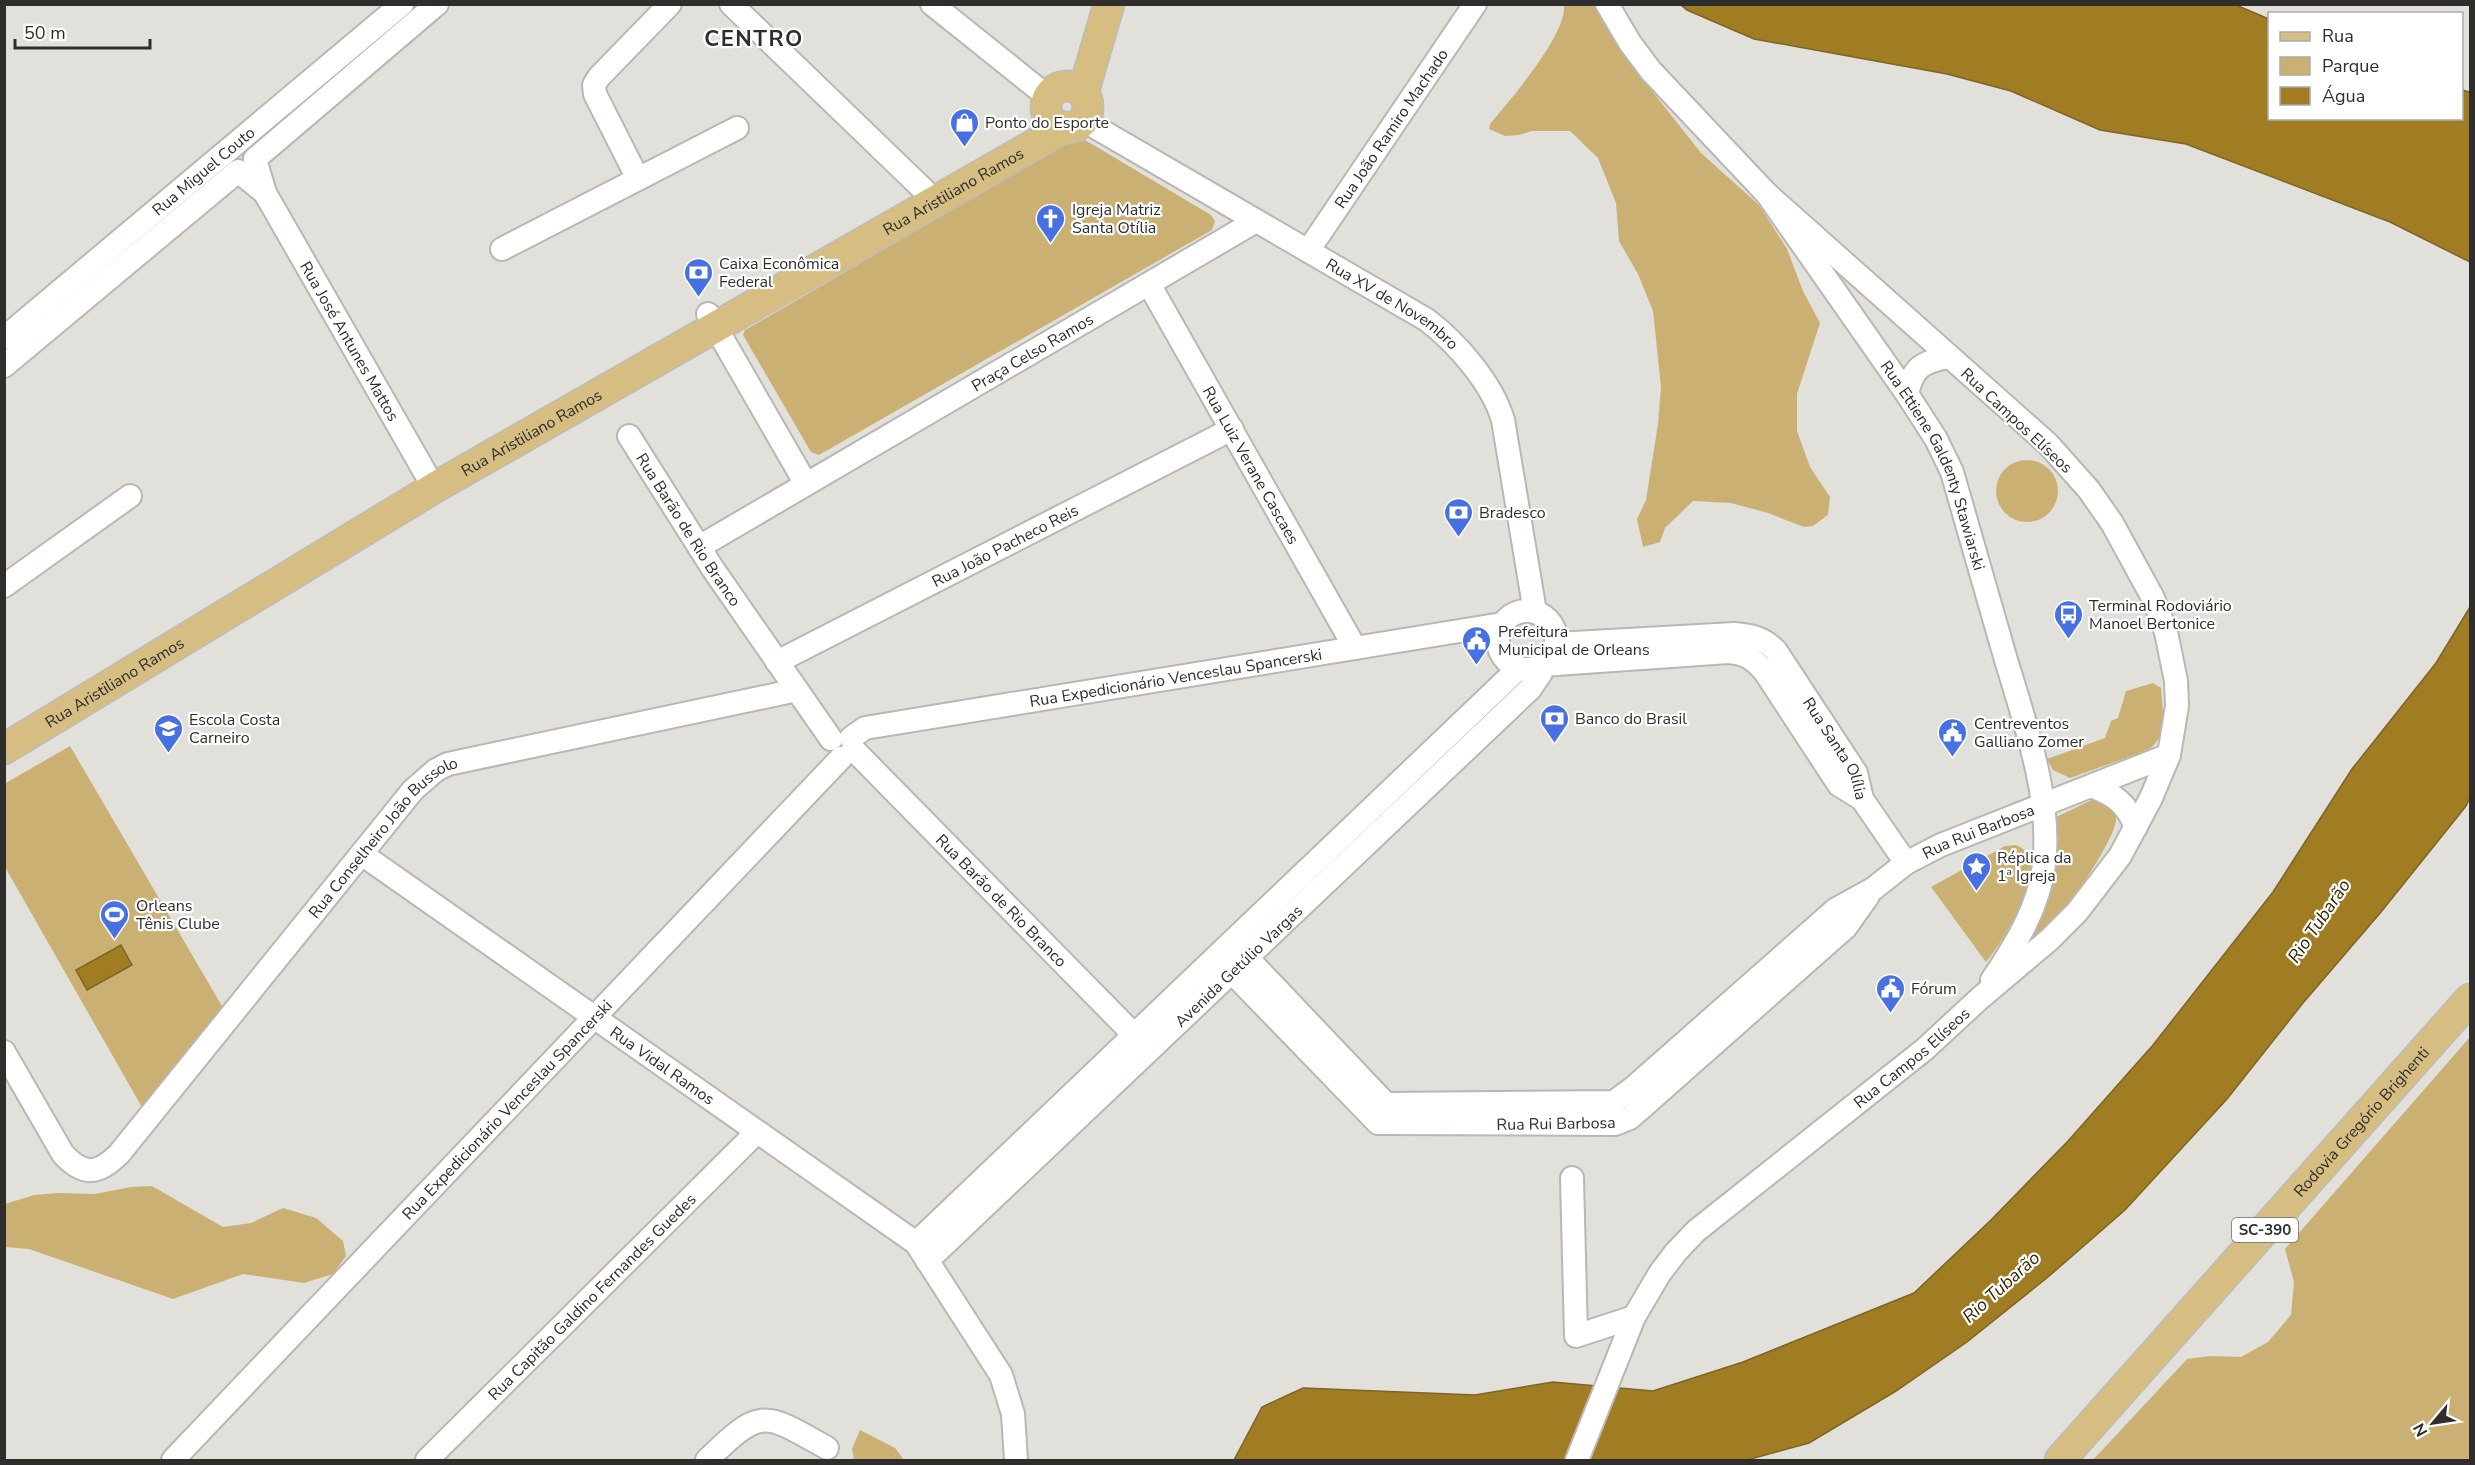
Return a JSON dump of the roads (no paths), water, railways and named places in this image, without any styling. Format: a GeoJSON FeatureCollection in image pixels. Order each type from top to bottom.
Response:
{"type":"FeatureCollection","features":[{"type":"Feature","properties":{"kind":"main road"},"geometry":{"type":"LineString","coordinates":[[1066,107],[1089,4]]}},
{"type":"Feature","properties":{"kind":"main road"},"geometry":{"type":"LineString","coordinates":[[1066,107],[1108,4]]}},
{"type":"Feature","properties":{"kind":"main road","name":"Rua Aristiliano Ramos"},"geometry":{"type":"LineString","coordinates":[[712,321],[924,190],[1066,107]]}},
{"type":"Feature","properties":{"kind":"main road","name":"Rua Aristiliano Ramos"},"geometry":{"type":"LineString","coordinates":[[4,732],[431,482],[712,321],[1066,107]]}},
{"type":"Feature","properties":{"kind":"main road","name":"Rua Aristiliano Ramos"},"geometry":{"type":"LineString","coordinates":[[4,749],[431,482]]}},
{"type":"Feature","properties":{"kind":"main road","name":"Rodovia Gregório Brighenti"},"geometry":{"type":"LineString","coordinates":[[2060,1461],[2470,999]]}},
{"type":"Feature","properties":{"kind":"street","name":"Rua Miguel Couto"},"geometry":{"type":"LineString","coordinates":[[138,240],[232,147],[402,4]]}},
{"type":"Feature","properties":{"kind":"street","name":"Rua Miguel Couto"},"geometry":{"type":"LineString","coordinates":[[9,343],[138,240],[247,165],[437,4]]}},
{"type":"Feature","properties":{"kind":"street"},"geometry":{"type":"LineString","coordinates":[[638,179],[595,94],[594,85],[599,77],[670,4]]}},
{"type":"Feature","properties":{"kind":"street"},"geometry":{"type":"LineString","coordinates":[[731,4],[924,190]]}},
{"type":"Feature","properties":{"kind":"street","name":"Rua XV de Novembro"},"geometry":{"type":"LineString","coordinates":[[932,4],[1066,107],[1427,320],[1443,332],[1491,392],[1503,420],[1535,612]]}},
{"type":"Feature","properties":{"kind":"street","name":"Rua João Ramiro Machado"},"geometry":{"type":"LineString","coordinates":[[1308,250],[1475,4]]}},
{"type":"Feature","properties":{"kind":"street","name":"Rua Ettiene Galdenty Stawiarski"},"geometry":{"type":"LineString","coordinates":[[1607,4],[1630,43],[1651,71],[1767,194],[1907,393],[1936,440],[1952,472],[2030,741],[2042,805],[2045,839],[2044,865],[2039,886],[2018,938],[1979,999]]}},
{"type":"Feature","properties":{"kind":"street"},"geometry":{"type":"LineString","coordinates":[[502,249],[737,128]]}},
{"type":"Feature","properties":{"kind":"street"},"geometry":{"type":"LineString","coordinates":[[232,147],[245,144],[253,150],[247,165]]}},
{"type":"Feature","properties":{"kind":"street","name":"Rua José Antunes Mattos"},"geometry":{"type":"LineString","coordinates":[[247,165],[431,482]]}},
{"type":"Feature","properties":{"kind":"street","name":"Rua Campos Elíseos"},"geometry":{"type":"LineString","coordinates":[[1577,1461],[1629,1327],[1660,1273],[1676,1252],[1696,1231],[1925,1049],[1979,999],[2049,940],[2077,912],[2120,856],[2136,827],[2169,755],[2177,706],[2176,681],[2166,632],[2139,570],[2112,523],[2067,463],[1767,194]]}},
{"type":"Feature","properties":{"kind":"street","name":"Praça Celso Ramos"},"geometry":{"type":"LineString","coordinates":[[699,547],[1256,221]]}},
{"type":"Feature","properties":{"kind":"street","name":"Rua Luiz Verane Cascaes"},"geometry":{"type":"LineString","coordinates":[[1149,284],[1355,648]]}},
{"type":"Feature","properties":{"kind":"street"},"geometry":{"type":"LineString","coordinates":[[712,321],[806,484]]}},
{"type":"Feature","properties":{"kind":"street"},"geometry":{"type":"LineString","coordinates":[[1907,393],[1910,380],[1922,365],[1948,357]]}},
{"type":"Feature","properties":{"kind":"street","name":"Rua João Pacheco Reis"},"geometry":{"type":"LineString","coordinates":[[777,662],[1232,429]]}},
{"type":"Feature","properties":{"kind":"street","name":"Rua Barão de Rio Branco"},"geometry":{"type":"LineString","coordinates":[[629,436],[699,547],[777,662],[797,690],[844,746],[1142,1042]]}},
{"type":"Feature","properties":{"kind":"street"},"geometry":{"type":"LineString","coordinates":[[4,586],[130,496]]}},
{"type":"Feature","properties":{"kind":"street"},"geometry":{"type":"LineString","coordinates":[[1516,612],[1535,612],[1543,615],[1554,628],[1556,644],[1549,659],[1542,665],[1527,669],[1519,668],[1504,658],[1499,650],[1498,632],[1502,624],[1516,612]]}},
{"type":"Feature","properties":{"kind":"street","name":"Rua Expedicionário Venceslau Spancerski"},"geometry":{"type":"LineString","coordinates":[[173,1461],[594,1017],[844,746],[865,728],[1502,624]]}},
{"type":"Feature","properties":{"kind":"street","name":"Rua Santa Olília"},"geometry":{"type":"LineString","coordinates":[[1542,665],[1734,634],[1746,635],[1758,650],[1776,651],[1856,773],[1862,799],[1906,863]]}},
{"type":"Feature","properties":{"kind":"street","name":"Rua Santa Olília"},"geometry":{"type":"LineString","coordinates":[[1556,644],[1634,649]]}},
{"type":"Feature","properties":{"kind":"street","name":"Avenida Getúlio Vargas"},"geometry":{"type":"LineString","coordinates":[[1392,804],[1530,689],[1541,674],[1542,665]]}},
{"type":"Feature","properties":{"kind":"street","name":"Avenida Getúlio Vargas"},"geometry":{"type":"LineString","coordinates":[[921,1252],[1392,804],[1519,668]]}},
{"type":"Feature","properties":{"kind":"street","name":"Rua Conselheiro João Bussolo"},"geometry":{"type":"LineString","coordinates":[[4,1052],[54,1142],[73,1165],[83,1171],[101,1168],[119,1154],[423,779],[448,764],[797,690]]}},
{"type":"Feature","properties":{"kind":"street","name":"Rua Rui Barbosa"},"geometry":{"type":"LineString","coordinates":[[1231,957],[1339,1069],[1378,1123],[1439,1113],[1571,1113],[1623,1122],[1640,1096],[1801,953],[1846,927],[1873,889],[1906,863],[1941,845],[2169,755]]}},
{"type":"Feature","properties":{"kind":"street"},"geometry":{"type":"LineString","coordinates":[[2091,786],[2119,799],[2132,815],[2136,827]]}},
{"type":"Feature","properties":{"kind":"street","name":"Rua Vidal Ramos"},"geometry":{"type":"LineString","coordinates":[[363,855],[758,1132],[921,1252]]}},
{"type":"Feature","properties":{"kind":"street","name":"Rua Capitão Galdino Fernandes Guedes"},"geometry":{"type":"LineString","coordinates":[[427,1461],[758,1132]]}},
{"type":"Feature","properties":{"kind":"street"},"geometry":{"type":"LineString","coordinates":[[1572,1178],[1576,1336],[1629,1327]]}},
{"type":"Feature","properties":{"kind":"street"},"geometry":{"type":"LineString","coordinates":[[921,1252],[1000,1375],[1013,1414],[1016,1461]]}},
{"type":"Feature","properties":{"kind":"street"},"geometry":{"type":"LineString","coordinates":[[707,1461],[739,1429],[758,1420],[767,1419],[791,1427],[827,1448]]}},
{"type":"Feature","properties":{"kind":"water"},"geometry":{"type":"Polygon","coordinates":[[[1681,5],[2236,5],[2268,19],[2268,120],[2463,120],[2463,90],[2470,92],[2470,262],[2390,222],[2186,144],[2100,130],[2011,91],[1947,74],[1754,39],[1687,10],[1681,5]]]}},
{"type":"Feature","properties":{"kind":"water","name":"Rio Tubarão"},"geometry":{"type":"Polygon","coordinates":[[[2470,607],[2470,797],[2466,806],[2227,1099],[2125,1210],[2048,1277],[1967,1342],[1896,1391],[1809,1443],[1747,1460],[1234,1460],[1262,1407],[1303,1388],[1475,1395],[1553,1382],[1653,1391],[1743,1362],[1914,1293],[1991,1220],[2068,1141],[2153,1045],[2273,892],[2352,769],[2436,663],[2470,607]]]}},
{"type":"Feature","properties":{"kind":"water"},"geometry":{"type":"Polygon","coordinates":[[[121,945],[132,965],[87,990],[76,970],[121,945]]]}},
{"type":"Feature","properties":{"kind":"place","name":"Ponto do Esporte"},"geometry":{"type":"Point","coordinates":[964,148]}},
{"type":"Feature","properties":{"kind":"place","name":"Igreja Matriz Santa Otília"},"geometry":{"type":"Point","coordinates":[1051,244]}},
{"type":"Feature","properties":{"kind":"place","name":"Caixa Econômica Federal"},"geometry":{"type":"Point","coordinates":[698,298]}},
{"type":"Feature","properties":{"kind":"place","name":"Bradesco"},"geometry":{"type":"Point","coordinates":[1458,538]}},
{"type":"Feature","properties":{"kind":"place","name":"Terminal Rodoviário Manoel Bertonice"},"geometry":{"type":"Point","coordinates":[2068,640]}},
{"type":"Feature","properties":{"kind":"place","name":"Prefeitura Municipal de Orleans"},"geometry":{"type":"Point","coordinates":[1477,666]}},
{"type":"Feature","properties":{"kind":"place","name":"Banco do Brasil"},"geometry":{"type":"Point","coordinates":[1554,744]}},
{"type":"Feature","properties":{"kind":"place","name":"Escola Costa Carneiro"},"geometry":{"type":"Point","coordinates":[168,754]}},
{"type":"Feature","properties":{"kind":"place","name":"Centreventos Galliano Zomer"},"geometry":{"type":"Point","coordinates":[1953,758]}},
{"type":"Feature","properties":{"kind":"place","name":"Réplica da 1ª Igreja"},"geometry":{"type":"Point","coordinates":[1976,892]}},
{"type":"Feature","properties":{"kind":"place","name":"Orleans Tênis Clube"},"geometry":{"type":"Point","coordinates":[115,940]}},
{"type":"Feature","properties":{"kind":"place","name":"Fórum"},"geometry":{"type":"Point","coordinates":[1890,1014]}},
{"type":"Feature","properties":{"kind":"district","name":"CENTRO"},"geometry":{"type":"Point","coordinates":[754,38]}}]}
